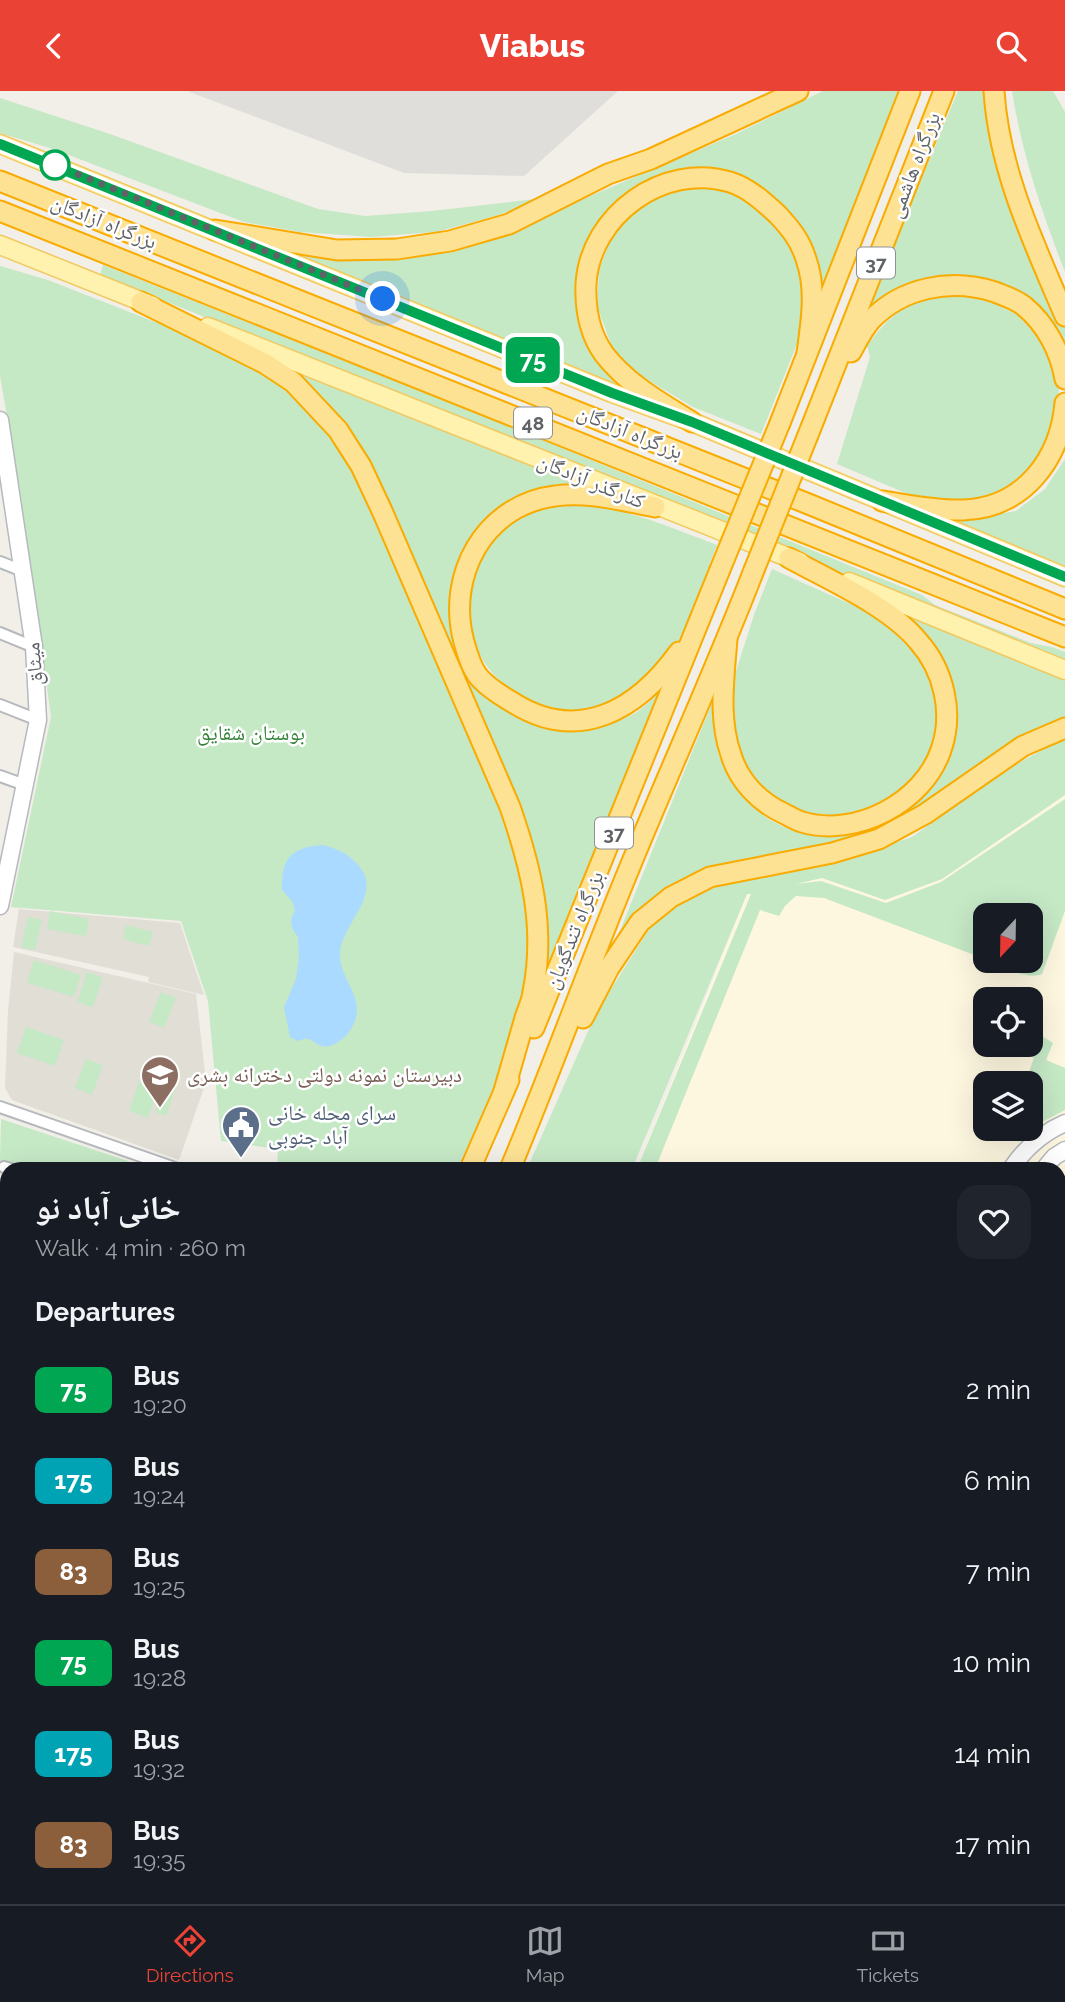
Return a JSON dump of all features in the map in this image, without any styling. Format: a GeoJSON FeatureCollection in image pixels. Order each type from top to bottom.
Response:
{"type":"FeatureCollection","features":[{"type":"Feature","properties":{"kind":"highway"},"geometry":{"type":"LineString","coordinates":[[215,230],[337,250],[397,250],[450,241],[509,224],[608,174],[651,159],[798,91]]}},
{"type":"Feature","properties":{"kind":"highway","name":"بزرگراه هاشمی"},"geometry":{"type":"LineString","coordinates":[[719,572],[910,91]]}},
{"type":"Feature","properties":{"kind":"highway","name":"بزرگراه هاشمی"},"geometry":{"type":"LineString","coordinates":[[754,570],[944,91]]}},
{"type":"Feature","properties":{"kind":"highway"},"geometry":{"type":"LineString","coordinates":[[994,91],[996,120],[1015,197],[1065,316]]}},
{"type":"Feature","properties":{"kind":"highway"},"geometry":{"type":"LineString","coordinates":[[692,422],[642,391],[622,375],[603,352],[590,327],[586,311],[587,274],[595,248],[607,225],[617,214],[647,191],[677,181],[713,179],[731,183],[754,194],[796,234],[807,260],[813,288],[807,353]]}},
{"type":"Feature","properties":{"kind":"highway","name":"بزرگراه آزادگان"},"geometry":{"type":"LineString","coordinates":[[0,181],[1065,609]]}},
{"type":"Feature","properties":{"kind":"highway","name":"بزرگراه آزادگان"},"geometry":{"type":"LineString","coordinates":[[0,211],[1065,637]]}},
{"type":"Feature","properties":{"kind":"highway"},"geometry":{"type":"LineString","coordinates":[[826,391],[871,321],[905,296],[946,285],[982,288],[1023,305],[1052,341],[1065,379]]}},
{"type":"Feature","properties":{"kind":"highway"},"geometry":{"type":"LineString","coordinates":[[141,302],[264,363],[293,382],[338,430],[361,466],[383,513],[510,807],[532,877],[537,906],[538,949],[533,994],[504,1091]]}},
{"type":"Feature","properties":{"kind":"highway"},"geometry":{"type":"LineString","coordinates":[[882,501],[938,510],[973,510],[1001,502],[1021,491],[1046,465],[1057,442],[1064,419],[1065,403]]}},
{"type":"Feature","properties":{"kind":"highway"},"geometry":{"type":"LineString","coordinates":[[655,507],[586,495],[556,495],[517,508],[499,520],[469,559],[461,582],[460,625],[467,653],[477,675],[490,688],[522,709],[556,719],[590,718],[608,715],[651,687],[698,625]]}},
{"type":"Feature","properties":{"kind":"highway"},"geometry":{"type":"LineString","coordinates":[[727,639],[723,696],[724,732],[731,757],[743,780],[761,800],[802,822],[853,824],[881,814],[914,791],[931,769],[941,750],[946,701],[943,683],[934,662],[918,641],[892,617],[789,558]]}},
{"type":"Feature","properties":{"kind":"highway","name":"بزرگراه تندگویان"},"geometry":{"type":"LineString","coordinates":[[513,1162],[628,871],[754,570]]}},
{"type":"Feature","properties":{"kind":"highway","name":"بزرگراه تندگویان"},"geometry":{"type":"LineString","coordinates":[[473,1162],[526,1048],[719,572]]}},
{"type":"Feature","properties":{"kind":"highway"},"geometry":{"type":"LineString","coordinates":[[554,1063],[577,1030],[609,968],[640,922],[671,897],[710,877],[832,853],[879,839],[925,814],[1023,746],[1065,728]]}},
{"type":"Feature","properties":{"kind":"main road"},"geometry":{"type":"LineString","coordinates":[[0,144],[612,393],[692,422],[1065,577]]}},
{"type":"Feature","properties":{"kind":"main road","name":"کنارگذر آزادگان"},"geometry":{"type":"LineString","coordinates":[[0,245],[1065,670]]}},
{"type":"Feature","properties":{"kind":"street","name":"میثاق"},"geometry":{"type":"LineString","coordinates":[[0,420],[5,490],[23,571],[34,647],[38,720],[24,785],[5,850],[0,906]]}},
{"type":"Feature","properties":{"kind":"street"},"geometry":{"type":"LineString","coordinates":[[0,562],[23,571]]}},
{"type":"Feature","properties":{"kind":"street"},"geometry":{"type":"LineString","coordinates":[[0,633],[34,647]]}},
{"type":"Feature","properties":{"kind":"street"},"geometry":{"type":"LineString","coordinates":[[0,705],[38,720]]}},
{"type":"Feature","properties":{"kind":"street"},"geometry":{"type":"LineString","coordinates":[[0,776],[24,785]]}},
{"type":"Feature","properties":{"kind":"street"},"geometry":{"type":"LineString","coordinates":[[0,1107],[158,1162]]}},
{"type":"Feature","properties":{"kind":"street"},"geometry":{"type":"LineString","coordinates":[[1015,1162],[1021,1153],[1049,1130],[1065,1123]]}},
{"type":"Feature","properties":{"kind":"street"},"geometry":{"type":"LineString","coordinates":[[1050,1162],[1065,1150]]}},
{"type":"Feature","properties":{"kind":"street"},"geometry":{"type":"LineString","coordinates":[[1021,1153],[1034,1162]]}},
{"type":"Feature","properties":{"kind":"shaded area"},"geometry":{"type":"Polygon","coordinates":[[[187,91],[618,91],[524,176],[404,173],[187,91]]]}},
{"type":"Feature","properties":{"kind":"shaded area"},"geometry":{"type":"Polygon","coordinates":[[[1065,795],[1065,1162],[640,1162],[747,894],[757,888],[822,878],[885,900],[942,879],[1065,795]]]}},
{"type":"Feature","properties":{"kind":"shaded area"},"geometry":{"type":"Polygon","coordinates":[[[19,909],[180,923],[204,995],[148,982],[149,977],[13,947],[19,909]]]}},
{"type":"Feature","properties":{"kind":"shaded area"},"geometry":{"type":"Polygon","coordinates":[[[14,952],[196,994],[206,1082],[179,1160],[12,1100],[5,1088],[14,952]]]}},
{"type":"Feature","properties":{"kind":"green space"},"geometry":{"type":"Polygon","coordinates":[[[823,91],[904,91],[823,298],[806,234],[785,208],[757,186],[715,173],[609,213],[582,319],[653,404],[250,240],[310,253],[536,219],[736,134],[823,91]]]}},
{"type":"Feature","properties":{"kind":"green space"},"geometry":{"type":"Polygon","coordinates":[[[958,91],[990,91],[1039,266],[1065,326],[1065,350],[992,284],[956,274],[930,277],[902,286],[865,314],[958,91]]]}},
{"type":"Feature","properties":{"kind":"green space"},"geometry":{"type":"Polygon","coordinates":[[[1012,91],[1053,91],[1065,112],[1065,272],[1034,183],[1021,138],[1012,91]]]}},
{"type":"Feature","properties":{"kind":"green space"},"geometry":{"type":"Polygon","coordinates":[[[0,98],[110,134],[318,209],[365,216],[553,197],[436,232],[371,237],[300,232],[244,222],[53,149],[0,133],[0,98]]]}},
{"type":"Feature","properties":{"kind":"green space"},"geometry":{"type":"Polygon","coordinates":[[[689,186],[730,191],[754,202],[798,250],[803,296],[799,339],[761,434],[693,407],[631,370],[612,347],[597,306],[599,271],[613,232],[645,201],[689,186]]]}},
{"type":"Feature","properties":{"kind":"green space"},"geometry":{"type":"Polygon","coordinates":[[[103,265],[922,595],[935,605],[1031,643],[1065,652],[1065,663],[100,275],[103,265]]]}},
{"type":"Feature","properties":{"kind":"green space","name":"بوستان شقایق"},"geometry":{"type":"Polygon","coordinates":[[[0,266],[48,280],[221,348],[276,379],[319,417],[350,460],[492,788],[516,851],[535,957],[507,1063],[460,1162],[277,1162],[278,1149],[221,1141],[208,1001],[181,921],[11,907],[51,717],[20,491],[0,376],[0,266]]]}},
{"type":"Feature","properties":{"kind":"green space"},"geometry":{"type":"Polygon","coordinates":[[[954,294],[990,301],[1017,315],[1038,336],[1052,358],[1059,382],[1058,422],[1050,447],[1014,489],[965,503],[915,497],[837,464],[870,357],[867,346],[886,323],[904,309],[925,300],[954,294]]]}},
{"type":"Feature","properties":{"kind":"green space"},"geometry":{"type":"Polygon","coordinates":[[[292,367],[585,485],[538,491],[521,498],[491,517],[469,544],[461,559],[451,594],[451,631],[462,659],[477,683],[497,703],[520,717],[546,726],[573,729],[602,726],[635,713],[667,686],[547,976],[545,908],[532,846],[372,469],[350,429],[289,370],[292,367]]]}},
{"type":"Feature","properties":{"kind":"green space"},"geometry":{"type":"Polygon","coordinates":[[[1065,459],[1065,569],[951,522],[1016,511],[1045,489],[1065,459]]]}},
{"type":"Feature","properties":{"kind":"green space"},"geometry":{"type":"Polygon","coordinates":[[[581,503],[633,514],[717,545],[690,615],[664,665],[646,684],[589,714],[551,710],[511,691],[481,657],[472,637],[467,615],[467,592],[472,575],[486,549],[501,531],[520,515],[534,508],[551,504],[581,503]]]}},
{"type":"Feature","properties":{"kind":"green space"},"geometry":{"type":"Polygon","coordinates":[[[772,569],[875,615],[921,653],[941,710],[935,748],[916,780],[876,812],[818,819],[766,796],[746,775],[733,743],[730,690],[772,569]]]}},
{"type":"Feature","properties":{"kind":"green space"},"geometry":{"type":"Polygon","coordinates":[[[903,616],[1065,680],[1065,721],[910,818],[876,834],[709,870],[615,943],[712,703],[717,748],[725,769],[750,802],[772,821],[804,833],[836,836],[867,831],[896,818],[921,799],[940,774],[951,744],[953,689],[944,660],[923,634],[903,616]]]}},
{"type":"Feature","properties":{"kind":"green space"},"geometry":{"type":"Polygon","coordinates":[[[1065,738],[1065,795],[942,879],[885,900],[822,878],[796,884],[821,881],[886,903],[941,882],[1065,799],[1065,911],[1043,971],[1043,903],[973,903],[973,954],[824,898],[796,896],[779,916],[760,910],[658,1162],[640,1162],[751,894],[747,894],[635,1162],[530,1162],[597,1011],[660,912],[697,894],[740,879],[851,857],[912,837],[1007,769],[1065,738]]]}},
{"type":"Feature","properties":{"kind":"green space"},"geometry":{"type":"Polygon","coordinates":[[[50,911],[89,919],[86,936],[47,929],[50,911]]]}},
{"type":"Feature","properties":{"kind":"green space"},"geometry":{"type":"Polygon","coordinates":[[[28,917],[42,920],[35,950],[21,947],[28,917]]]}},
{"type":"Feature","properties":{"kind":"green space"},"geometry":{"type":"Polygon","coordinates":[[[126,925],[153,932],[149,946],[123,939],[126,925]]]}},
{"type":"Feature","properties":{"kind":"green space"},"geometry":{"type":"Polygon","coordinates":[[[34,960],[81,975],[74,997],[27,983],[34,960]]]}},
{"type":"Feature","properties":{"kind":"green space"},"geometry":{"type":"Polygon","coordinates":[[[87,972],[103,977],[93,1007],[77,1002],[87,972]]]}},
{"type":"Feature","properties":{"kind":"green space"},"geometry":{"type":"Polygon","coordinates":[[[1019,973],[1042,973],[1036,975],[1019,973]]]}},
{"type":"Feature","properties":{"kind":"green space"},"geometry":{"type":"Polygon","coordinates":[[[161,992],[176,998],[164,1028],[149,1022],[161,992]]]}},
{"type":"Feature","properties":{"kind":"green space"},"geometry":{"type":"Polygon","coordinates":[[[26,1027],[64,1040],[55,1066],[17,1053],[26,1027]]]}},
{"type":"Feature","properties":{"kind":"green space"},"geometry":{"type":"Polygon","coordinates":[[[1043,1037],[1053,1043],[1046,1060],[1065,1068],[1065,1110],[1043,1122],[1043,1071],[1029,1071],[1034,1058],[1032,1057],[1043,1057],[1043,1037]]]}},
{"type":"Feature","properties":{"kind":"green space"},"geometry":{"type":"Polygon","coordinates":[[[86,1059],[103,1065],[92,1095],[75,1088],[86,1059]]]}},
{"type":"Feature","properties":{"kind":"green space"},"geometry":{"type":"Polygon","coordinates":[[[140,1078],[159,1085],[148,1118],[129,1111],[140,1078]]]}},
{"type":"Feature","properties":{"kind":"green space"},"geometry":{"type":"Polygon","coordinates":[[[164,1086],[175,1090],[166,1116],[155,1112],[164,1086]]]}},
{"type":"Feature","properties":{"kind":"green space"},"geometry":{"type":"Polygon","coordinates":[[[1,1119],[131,1162],[4,1162],[0,1161],[1,1119]]]}},
{"type":"Feature","properties":{"kind":"water"},"geometry":{"type":"Polygon","coordinates":[[[323,845],[343,853],[359,866],[365,877],[366,888],[364,899],[346,933],[340,956],[356,1002],[355,1021],[344,1038],[326,1047],[309,1039],[298,1041],[290,1037],[284,1007],[296,979],[298,937],[292,928],[291,920],[295,910],[292,901],[282,890],[283,870],[290,857],[303,849],[323,845]]]}},
{"type":"Feature","properties":{"kind":"bus line","name":"75"},"geometry":{"type":"LineString","coordinates":[[0,144],[612,393],[692,422],[1065,577]]}},
{"type":"Feature","properties":{"kind":"place","name":"دبیرستان نمونه دولتی دخترانه بشری"},"geometry":{"type":"Point","coordinates":[160,1109]}},
{"type":"Feature","properties":{"kind":"place","name":"سرای محله خانی آباد جنوبی"},"geometry":{"type":"Point","coordinates":[241,1159]}},
{"type":"Feature","properties":{"kind":"route"},"geometry":{"type":"LineString","coordinates":[[55,165],[383,299]]}}]}
